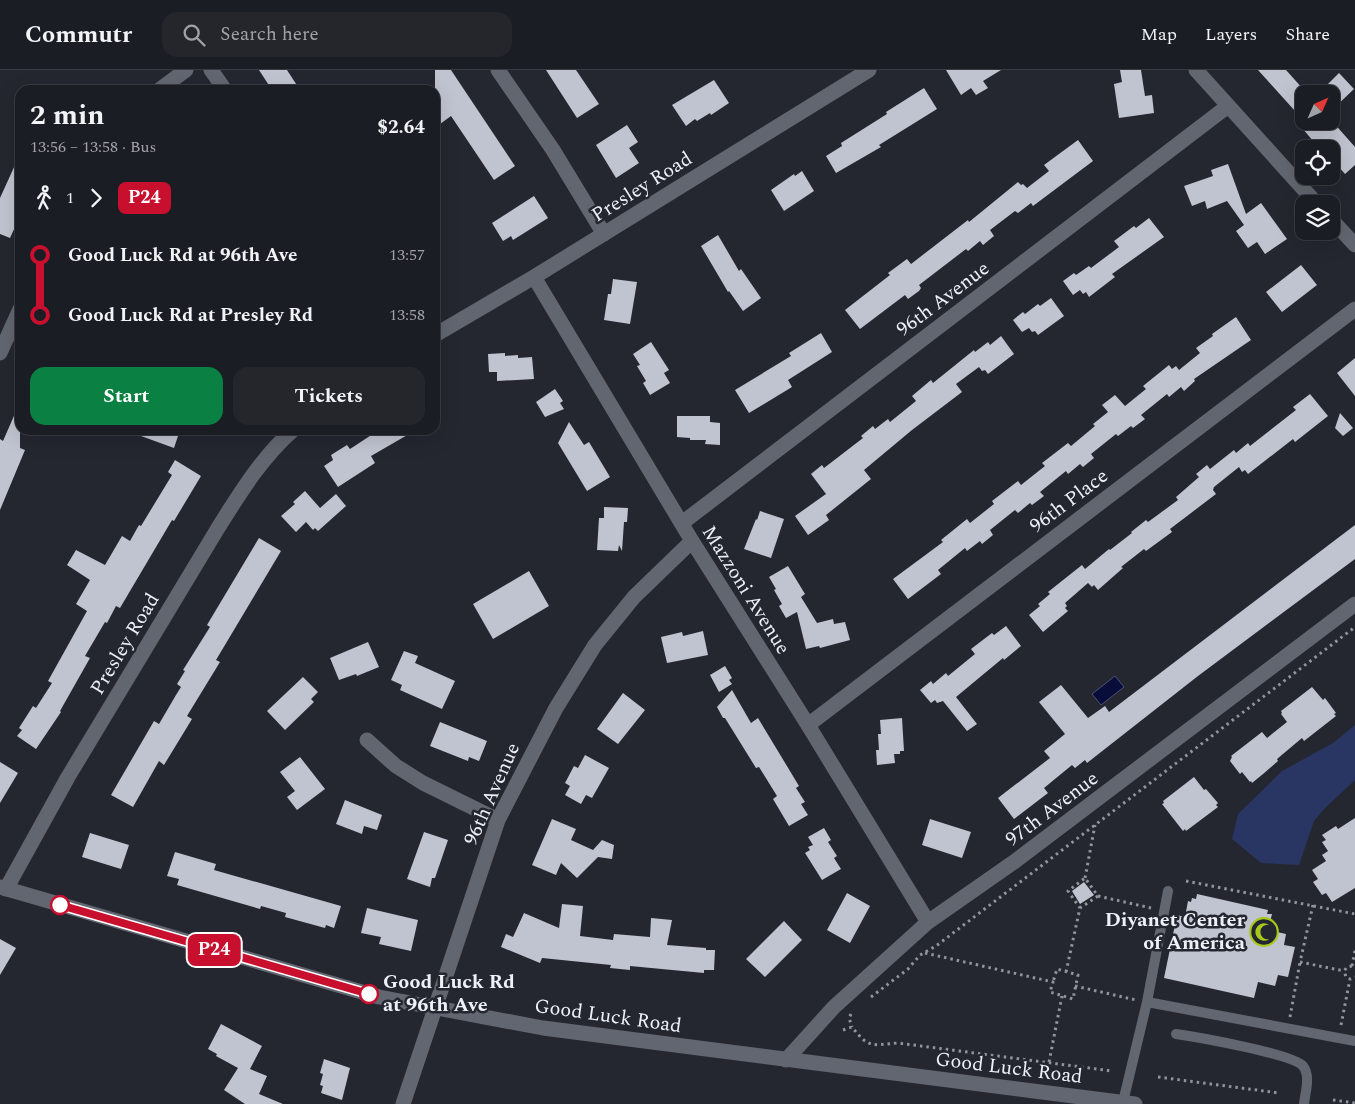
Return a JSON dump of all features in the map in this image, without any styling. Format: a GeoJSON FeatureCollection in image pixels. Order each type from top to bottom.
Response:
{"type":"FeatureCollection","features":[{"type":"Feature","properties":{"kind":"street"},"geometry":{"type":"LineString","coordinates":[[165,85],[186,70]]}},
{"type":"Feature","properties":{"kind":"street"},"geometry":{"type":"LineString","coordinates":[[211,70],[222,85]]}},
{"type":"Feature","properties":{"kind":"street"},"geometry":{"type":"LineString","coordinates":[[498,70],[553,150],[604,234]]}},
{"type":"Feature","properties":{"kind":"street","name":"Presley Road"},"geometry":{"type":"LineString","coordinates":[[440,332],[534,277],[869,70]]}},
{"type":"Feature","properties":{"kind":"street"},"geometry":{"type":"LineString","coordinates":[[1196,70],[1309,195]]}},
{"type":"Feature","properties":{"kind":"street","name":"96th Avenue"},"geometry":{"type":"LineString","coordinates":[[682,523],[1228,106]]}},
{"type":"Feature","properties":{"kind":"street"},"geometry":{"type":"LineString","coordinates":[[1340,229],[1355,245]]}},
{"type":"Feature","properties":{"kind":"street","name":"Mazzoni Avenue"},"geometry":{"type":"LineString","coordinates":[[534,277],[692,541],[808,725],[928,922]]}},
{"type":"Feature","properties":{"kind":"street","name":"96th Place"},"geometry":{"type":"LineString","coordinates":[[808,725],[1355,309]]}},
{"type":"Feature","properties":{"kind":"street"},"geometry":{"type":"LineString","coordinates":[[0,353],[15,320]]}},
{"type":"Feature","properties":{"kind":"street","name":"Presley Road"},"geometry":{"type":"LineString","coordinates":[[3,888],[218,528],[265,458],[288,435]]}},
{"type":"Feature","properties":{"kind":"street","name":"96th Avenue"},"geometry":{"type":"LineString","coordinates":[[403,1104],[498,820],[556,708],[595,646],[634,597],[692,541]]}},
{"type":"Feature","properties":{"kind":"street","name":"97th Avenue"},"geometry":{"type":"LineString","coordinates":[[786,1060],[834,1007],[928,922],[1014,862],[1355,604]]}},
{"type":"Feature","properties":{"kind":"street"},"geometry":{"type":"LineString","coordinates":[[367,740],[396,766],[423,783],[498,820]]}},
{"type":"Feature","properties":{"kind":"street","name":"Good Luck Road"},"geometry":{"type":"LineString","coordinates":[[3,888],[379,997],[434,1008],[542,1028],[1129,1103]]}},
{"type":"Feature","properties":{"kind":"lane"},"geometry":{"type":"LineString","coordinates":[[1129,1103],[1168,891]]}},
{"type":"Feature","properties":{"kind":"lane"},"geometry":{"type":"LineString","coordinates":[[1147,1002],[1355,1041]]}},
{"type":"Feature","properties":{"kind":"lane"},"geometry":{"type":"LineString","coordinates":[[1176,1034],[1290,1058],[1303,1066],[1308,1077],[1304,1104]]}},
{"type":"Feature","properties":{"kind":"path"},"geometry":{"type":"LineString","coordinates":[[868,999],[908,969],[924,953],[942,942],[1355,627]]}},
{"type":"Feature","properties":{"kind":"path"},"geometry":{"type":"LineString","coordinates":[[1080,908],[1068,891],[1085,878],[1096,824]]}},
{"type":"Feature","properties":{"kind":"path"},"geometry":{"type":"LineString","coordinates":[[1085,878],[1098,896],[1164,911]]}},
{"type":"Feature","properties":{"kind":"path"},"geometry":{"type":"LineString","coordinates":[[1186,881],[1355,914]]}},
{"type":"Feature","properties":{"kind":"path"},"geometry":{"type":"LineString","coordinates":[[1066,972],[1080,908],[1098,896]]}},
{"type":"Feature","properties":{"kind":"path"},"geometry":{"type":"LineString","coordinates":[[1313,906],[1300,962],[1344,971]]}},
{"type":"Feature","properties":{"kind":"path"},"geometry":{"type":"LineString","coordinates":[[1344,971],[1347,967],[1354,968],[1355,950]]}},
{"type":"Feature","properties":{"kind":"path"},"geometry":{"type":"LineString","coordinates":[[924,953],[1053,982]]}},
{"type":"Feature","properties":{"kind":"path"},"geometry":{"type":"LineString","coordinates":[[1056,969],[1066,972],[1078,975],[1073,999],[1050,992],[1056,969]]}},
{"type":"Feature","properties":{"kind":"path"},"geometry":{"type":"LineString","coordinates":[[1344,971],[1346,977],[1350,979]]}},
{"type":"Feature","properties":{"kind":"path"},"geometry":{"type":"LineString","coordinates":[[1350,979],[1355,977]]}},
{"type":"Feature","properties":{"kind":"path"},"geometry":{"type":"LineString","coordinates":[[1338,1038],[1350,979]]}},
{"type":"Feature","properties":{"kind":"path"},"geometry":{"type":"LineString","coordinates":[[1075,986],[1147,1002]]}},
{"type":"Feature","properties":{"kind":"path"},"geometry":{"type":"LineString","coordinates":[[1049,1062],[1062,996]]}},
{"type":"Feature","properties":{"kind":"path"},"geometry":{"type":"LineString","coordinates":[[852,1012],[849,1018],[852,1027],[864,1042],[872,1044],[898,1043],[1112,1070]]}},
{"type":"Feature","properties":{"kind":"path"},"geometry":{"type":"LineString","coordinates":[[843,1030],[852,1027]]}},
{"type":"Feature","properties":{"kind":"path"},"geometry":{"type":"LineString","coordinates":[[1158,1077],[1279,1093]]}},
{"type":"Feature","properties":{"kind":"path"},"geometry":{"type":"LineString","coordinates":[[1333,1100],[1355,1103]]}},
{"type":"Feature","properties":{"kind":"shaded area"},"geometry":{"type":"Polygon","coordinates":[[[1115,676],[1124,687],[1101,705],[1092,694],[1115,676]]]}},
{"type":"Feature","properties":{"kind":"shaded area"},"geometry":{"type":"Polygon","coordinates":[[[1355,725],[1355,780],[1314,821],[1299,865],[1261,863],[1232,839],[1238,814],[1282,771],[1333,743],[1355,725]]]}},
{"type":"Feature","properties":{"kind":"building"},"geometry":{"type":"Polygon","coordinates":[[[259,70],[287,70],[297,85],[269,85],[259,70]]]}},
{"type":"Feature","properties":{"kind":"building"},"geometry":{"type":"Polygon","coordinates":[[[435,70],[451,70],[515,166],[494,180],[451,116],[440,124],[440,85],[435,85],[435,70]]]}},
{"type":"Feature","properties":{"kind":"building"},"geometry":{"type":"Polygon","coordinates":[[[546,70],[576,70],[599,104],[577,118],[546,70]]]}},
{"type":"Feature","properties":{"kind":"building"},"geometry":{"type":"Polygon","coordinates":[[[946,70],[1001,70],[983,81],[988,88],[976,95],[971,88],[961,95],[946,70]]]}},
{"type":"Feature","properties":{"kind":"building"},"geometry":{"type":"Polygon","coordinates":[[[1120,70],[1141,70],[1145,96],[1152,95],[1154,113],[1119,118],[1114,84],[1122,82],[1120,70]]]}},
{"type":"Feature","properties":{"kind":"building"},"geometry":{"type":"Polygon","coordinates":[[[1258,70],[1286,70],[1300,85],[1295,85],[1295,111],[1258,70]]]}},
{"type":"Feature","properties":{"kind":"building"},"geometry":{"type":"Polygon","coordinates":[[[1339,73],[1354,89],[1340,102],[1340,85],[1327,85],[1339,73]]]}},
{"type":"Feature","properties":{"kind":"building"},"geometry":{"type":"Polygon","coordinates":[[[714,80],[729,103],[711,115],[710,113],[697,121],[695,119],[686,126],[672,105],[714,80]]]}},
{"type":"Feature","properties":{"kind":"building"},"geometry":{"type":"Polygon","coordinates":[[[924,88],[937,109],[879,145],[881,147],[836,173],[826,156],[842,146],[841,143],[924,88]]]}},
{"type":"Feature","properties":{"kind":"building"},"geometry":{"type":"Polygon","coordinates":[[[627,125],[638,142],[629,148],[639,163],[616,178],[596,145],[627,125]]]}},
{"type":"Feature","properties":{"kind":"building"},"geometry":{"type":"Polygon","coordinates":[[[1304,130],[1340,130],[1355,147],[1355,165],[1345,174],[1340,168],[1340,140],[1312,140],[1304,130]]]}},
{"type":"Feature","properties":{"kind":"building"},"geometry":{"type":"Polygon","coordinates":[[[1078,140],[1093,161],[1033,206],[1031,203],[1018,213],[1015,211],[990,230],[994,236],[983,245],[980,241],[968,251],[966,249],[919,285],[921,288],[919,291],[908,299],[905,295],[860,329],[845,310],[890,275],[888,273],[907,259],[911,264],[968,220],[969,222],[1018,182],[1027,188],[1049,171],[1044,165],[1078,140]]]}},
{"type":"Feature","properties":{"kind":"building"},"geometry":{"type":"Polygon","coordinates":[[[1228,164],[1246,214],[1261,203],[1287,239],[1265,254],[1257,242],[1248,248],[1236,231],[1244,225],[1227,201],[1207,209],[1205,201],[1192,206],[1184,186],[1213,176],[1211,170],[1228,164]]]}},
{"type":"Feature","properties":{"kind":"building"},"geometry":{"type":"Polygon","coordinates":[[[15,165],[15,227],[10,238],[0,234],[0,198],[15,165]]]}},
{"type":"Feature","properties":{"kind":"building"},"geometry":{"type":"Polygon","coordinates":[[[802,171],[814,191],[784,211],[771,190],[794,174],[795,176],[802,171]]]}},
{"type":"Feature","properties":{"kind":"building"},"geometry":{"type":"Polygon","coordinates":[[[534,196],[548,218],[513,240],[511,236],[503,241],[492,223],[534,196]]]}},
{"type":"Feature","properties":{"kind":"building"},"geometry":{"type":"Polygon","coordinates":[[[1149,218],[1164,237],[1112,274],[1115,277],[1089,297],[1086,292],[1083,294],[1080,290],[1073,295],[1063,281],[1089,266],[1091,268],[1119,247],[1114,241],[1134,226],[1136,228],[1149,218]]]}},
{"type":"Feature","properties":{"kind":"building"},"geometry":{"type":"Polygon","coordinates":[[[718,235],[739,271],[741,269],[761,298],[743,311],[728,292],[701,246],[718,235]]]}},
{"type":"Feature","properties":{"kind":"building"},"geometry":{"type":"Polygon","coordinates":[[[1301,265],[1317,285],[1282,312],[1266,292],[1301,265]]]}},
{"type":"Feature","properties":{"kind":"building"},"geometry":{"type":"Polygon","coordinates":[[[613,279],[637,282],[630,324],[604,320],[608,294],[611,294],[613,279]]]}},
{"type":"Feature","properties":{"kind":"building"},"geometry":{"type":"Polygon","coordinates":[[[1051,298],[1064,316],[1038,335],[1029,328],[1022,332],[1013,320],[1023,312],[1025,314],[1038,304],[1040,306],[1051,298]]]}},
{"type":"Feature","properties":{"kind":"building"},"geometry":{"type":"Polygon","coordinates":[[[1236,317],[1251,340],[1194,379],[1195,381],[1184,391],[1181,387],[1169,397],[1167,394],[1141,415],[1145,419],[1133,428],[1131,426],[1118,436],[1116,434],[1091,454],[1094,458],[1083,467],[1080,464],[1068,474],[1066,471],[1040,492],[1044,496],[1032,505],[1030,503],[1018,513],[1015,510],[990,530],[993,535],[982,544],[980,541],[967,551],[965,548],[938,570],[941,574],[908,599],[893,579],[943,542],[941,540],[967,519],[970,523],[994,504],[992,501],[1018,481],[1021,485],[1045,466],[1042,463],[1068,443],[1071,446],[1095,426],[1093,424],[1108,412],[1102,405],[1115,395],[1125,406],[1146,389],[1143,386],[1169,365],[1172,369],[1176,366],[1179,370],[1200,353],[1196,348],[1236,317]]]}},
{"type":"Feature","properties":{"kind":"building"},"geometry":{"type":"Polygon","coordinates":[[[821,333],[832,352],[788,380],[792,387],[749,413],[735,390],[791,356],[789,353],[821,333]]]}},
{"type":"Feature","properties":{"kind":"building"},"geometry":{"type":"Polygon","coordinates":[[[1001,336],[1014,354],[988,374],[979,367],[956,384],[962,392],[864,470],[871,479],[826,515],[829,520],[808,535],[795,516],[826,494],[811,474],[822,465],[824,468],[863,438],[861,436],[873,426],[875,429],[888,419],[890,422],[916,401],[912,396],[931,380],[933,383],[974,350],[975,352],[988,342],[990,345],[1001,336]]]}},
{"type":"Feature","properties":{"kind":"building"},"geometry":{"type":"Polygon","coordinates":[[[651,342],[669,370],[664,373],[670,383],[650,395],[643,383],[646,381],[637,366],[640,365],[633,354],[651,342]]]}},
{"type":"Feature","properties":{"kind":"building"},"geometry":{"type":"Polygon","coordinates":[[[505,353],[505,356],[518,355],[518,358],[532,357],[534,379],[497,381],[497,372],[489,372],[488,354],[505,353]]]}},
{"type":"Feature","properties":{"kind":"building"},"geometry":{"type":"Polygon","coordinates":[[[1355,358],[1355,396],[1337,373],[1355,358]]]}},
{"type":"Feature","properties":{"kind":"building"},"geometry":{"type":"Polygon","coordinates":[[[555,389],[563,401],[560,403],[564,409],[545,417],[536,402],[555,389]]]}},
{"type":"Feature","properties":{"kind":"building"},"geometry":{"type":"Polygon","coordinates":[[[1310,394],[1328,416],[1295,442],[1293,439],[1248,474],[1245,470],[1242,472],[1239,467],[1214,487],[1213,490],[1216,494],[1170,529],[1172,532],[1146,551],[1144,549],[1121,567],[1123,568],[1098,590],[1094,585],[1092,587],[1088,583],[1065,603],[1067,606],[1065,608],[1068,611],[1043,632],[1029,615],[1050,594],[1048,592],[1082,565],[1085,569],[1146,520],[1148,522],[1178,500],[1176,497],[1199,477],[1196,474],[1207,465],[1210,469],[1234,450],[1236,453],[1248,443],[1250,446],[1296,410],[1293,407],[1310,394]]]}},
{"type":"Feature","properties":{"kind":"building"},"geometry":{"type":"Polygon","coordinates":[[[15,413],[15,435],[20,435],[20,448],[25,450],[0,510],[0,439],[3,441],[15,413]]]}},
{"type":"Feature","properties":{"kind":"building"},"geometry":{"type":"Polygon","coordinates":[[[1340,413],[1353,428],[1343,436],[1335,428],[1340,413]]]}},
{"type":"Feature","properties":{"kind":"building"},"geometry":{"type":"Polygon","coordinates":[[[677,416],[710,416],[710,422],[720,423],[720,445],[705,444],[706,440],[690,440],[690,438],[677,437],[677,416]]]}},
{"type":"Feature","properties":{"kind":"building"},"geometry":{"type":"Polygon","coordinates":[[[569,422],[584,445],[589,442],[610,477],[587,491],[558,443],[569,422]]]}},
{"type":"Feature","properties":{"kind":"building"},"geometry":{"type":"Polygon","coordinates":[[[138,435],[178,435],[174,448],[138,435]]]}},
{"type":"Feature","properties":{"kind":"building"},"geometry":{"type":"Polygon","coordinates":[[[371,435],[407,435],[371,456],[375,463],[338,487],[324,466],[333,460],[331,455],[347,445],[350,449],[371,435]]]}},
{"type":"Feature","properties":{"kind":"building"},"geometry":{"type":"Polygon","coordinates":[[[175,460],[201,476],[174,521],[172,520],[120,608],[116,606],[107,623],[105,622],[85,656],[90,658],[61,712],[36,749],[17,736],[22,730],[19,728],[33,706],[36,708],[52,683],[48,681],[87,611],[76,604],[90,580],[67,565],[76,550],[105,565],[122,536],[130,541],[172,475],[168,472],[175,460]]]}},
{"type":"Feature","properties":{"kind":"building"},"geometry":{"type":"Polygon","coordinates":[[[305,491],[320,508],[336,494],[346,506],[318,531],[315,528],[313,530],[306,522],[296,532],[281,516],[295,504],[293,502],[305,491]]]}},
{"type":"Feature","properties":{"kind":"building"},"geometry":{"type":"Polygon","coordinates":[[[604,507],[628,508],[627,522],[624,522],[622,551],[619,545],[618,551],[597,550],[599,518],[604,518],[604,507]]]}},
{"type":"Feature","properties":{"kind":"building"},"geometry":{"type":"Polygon","coordinates":[[[760,511],[784,519],[771,558],[744,549],[760,511]]]}},
{"type":"Feature","properties":{"kind":"building"},"geometry":{"type":"Polygon","coordinates":[[[1355,525],[1355,559],[1198,676],[1087,763],[1085,760],[1075,768],[1072,765],[1044,788],[1048,793],[1014,819],[998,798],[1050,758],[1044,751],[1065,734],[1039,702],[1061,685],[1088,718],[1105,706],[1109,712],[1355,525]]]}},
{"type":"Feature","properties":{"kind":"building"},"geometry":{"type":"Polygon","coordinates":[[[259,538],[281,551],[216,660],[220,662],[187,716],[192,719],[164,765],[159,761],[133,807],[111,795],[154,721],[159,724],[181,687],[177,684],[185,671],[183,670],[210,627],[207,625],[259,538]]]}},
{"type":"Feature","properties":{"kind":"building"},"geometry":{"type":"Polygon","coordinates":[[[788,566],[805,594],[801,597],[817,623],[833,619],[834,624],[845,622],[850,640],[820,648],[819,646],[806,649],[797,612],[786,618],[779,606],[782,604],[774,590],[776,589],[769,577],[788,566]]]}},
{"type":"Feature","properties":{"kind":"building"},"geometry":{"type":"Polygon","coordinates":[[[529,571],[549,606],[493,639],[473,604],[529,571]]]}},
{"type":"Feature","properties":{"kind":"building"},"geometry":{"type":"Polygon","coordinates":[[[1006,626],[1021,646],[1004,660],[1003,658],[956,697],[977,724],[967,731],[943,701],[937,703],[935,700],[931,703],[920,690],[931,681],[933,684],[946,673],[948,676],[975,654],[971,649],[992,633],[994,635],[1006,626]]]}},
{"type":"Feature","properties":{"kind":"building"},"geometry":{"type":"Polygon","coordinates":[[[703,631],[708,655],[667,663],[661,637],[682,632],[683,636],[703,631]]]}},
{"type":"Feature","properties":{"kind":"building"},"geometry":{"type":"Polygon","coordinates":[[[368,642],[379,667],[357,676],[356,674],[339,680],[330,658],[368,642]]]}},
{"type":"Feature","properties":{"kind":"building"},"geometry":{"type":"Polygon","coordinates":[[[404,651],[418,656],[415,663],[455,681],[442,709],[400,690],[402,685],[391,680],[404,651]]]}},
{"type":"Feature","properties":{"kind":"building"},"geometry":{"type":"Polygon","coordinates":[[[725,666],[732,678],[729,680],[732,684],[719,692],[710,675],[725,666]]]}},
{"type":"Feature","properties":{"kind":"building"},"geometry":{"type":"Polygon","coordinates":[[[303,677],[318,692],[311,699],[314,702],[285,730],[267,711],[303,677]]]}},
{"type":"Feature","properties":{"kind":"building"},"geometry":{"type":"Polygon","coordinates":[[[1312,687],[1323,700],[1325,698],[1336,713],[1334,714],[1336,716],[1304,741],[1302,738],[1277,759],[1278,761],[1263,774],[1252,783],[1250,782],[1242,772],[1240,774],[1230,761],[1231,756],[1262,732],[1267,738],[1287,722],[1281,711],[1312,687]]]}},
{"type":"Feature","properties":{"kind":"building"},"geometry":{"type":"Polygon","coordinates":[[[732,690],[751,723],[758,718],[799,786],[796,788],[805,802],[801,804],[808,815],[789,826],[773,799],[777,796],[759,767],[756,768],[717,707],[732,690]]]}},
{"type":"Feature","properties":{"kind":"building"},"geometry":{"type":"Polygon","coordinates":[[[623,693],[645,710],[618,744],[597,729],[623,693]]]}},
{"type":"Feature","properties":{"kind":"building"},"geometry":{"type":"Polygon","coordinates":[[[902,718],[904,751],[900,751],[900,754],[894,754],[895,763],[877,765],[876,750],[879,750],[878,734],[881,734],[880,720],[902,718]]]}},
{"type":"Feature","properties":{"kind":"building"},"geometry":{"type":"Polygon","coordinates":[[[440,722],[487,741],[479,761],[469,757],[468,761],[430,746],[440,722]]]}},
{"type":"Feature","properties":{"kind":"building"},"geometry":{"type":"Polygon","coordinates":[[[585,755],[609,768],[592,798],[586,795],[581,804],[565,795],[570,786],[565,783],[574,766],[578,768],[585,755]]]}},
{"type":"Feature","properties":{"kind":"building"},"geometry":{"type":"Polygon","coordinates":[[[300,757],[325,789],[297,810],[287,797],[295,791],[280,772],[300,757]]]}},
{"type":"Feature","properties":{"kind":"building"},"geometry":{"type":"Polygon","coordinates":[[[0,762],[18,773],[0,803],[0,762]]]}},
{"type":"Feature","properties":{"kind":"building"},"geometry":{"type":"Polygon","coordinates":[[[1194,777],[1218,803],[1216,805],[1218,807],[1186,831],[1185,829],[1183,831],[1162,804],[1164,803],[1163,801],[1194,777]]]}},
{"type":"Feature","properties":{"kind":"building"},"geometry":{"type":"Polygon","coordinates":[[[345,800],[382,815],[377,830],[364,826],[362,834],[336,824],[345,800]]]}},
{"type":"Feature","properties":{"kind":"building"},"geometry":{"type":"Polygon","coordinates":[[[1355,818],[1355,888],[1332,902],[1326,893],[1322,895],[1313,882],[1318,879],[1312,870],[1326,861],[1322,855],[1328,851],[1322,842],[1326,840],[1322,835],[1336,826],[1338,829],[1355,818]]]}},
{"type":"Feature","properties":{"kind":"building"},"geometry":{"type":"Polygon","coordinates":[[[552,819],[576,829],[571,840],[593,850],[602,840],[614,845],[612,859],[598,857],[577,878],[561,863],[556,875],[532,865],[552,819]]]}},
{"type":"Feature","properties":{"kind":"building"},"geometry":{"type":"Polygon","coordinates":[[[930,819],[971,832],[962,858],[922,845],[930,819]]]}},
{"type":"Feature","properties":{"kind":"building"},"geometry":{"type":"Polygon","coordinates":[[[824,828],[831,840],[828,842],[837,856],[834,858],[841,869],[822,880],[805,853],[810,850],[808,847],[813,845],[808,837],[824,828]]]}},
{"type":"Feature","properties":{"kind":"building"},"geometry":{"type":"Polygon","coordinates":[[[424,832],[448,840],[430,887],[407,879],[424,832]]]}},
{"type":"Feature","properties":{"kind":"building"},"geometry":{"type":"Polygon","coordinates":[[[90,833],[129,845],[121,869],[82,857],[90,833]]]}},
{"type":"Feature","properties":{"kind":"building"},"geometry":{"type":"Polygon","coordinates":[[[175,852],[216,864],[214,870],[341,906],[334,928],[326,925],[325,928],[285,917],[286,913],[261,906],[260,909],[177,885],[179,879],[167,876],[175,852]]]}},
{"type":"Feature","properties":{"kind":"building"},"geometry":{"type":"Polygon","coordinates":[[[1084,882],[1094,895],[1080,904],[1072,891],[1084,882]]]}},
{"type":"Feature","properties":{"kind":"building"},"geometry":{"type":"Polygon","coordinates":[[[847,893],[870,906],[850,943],[827,930],[847,893]]]}},
{"type":"Feature","properties":{"kind":"building"},"geometry":{"type":"Polygon","coordinates":[[[1197,894],[1268,910],[1267,914],[1272,914],[1268,930],[1286,934],[1284,945],[1295,947],[1288,977],[1278,975],[1275,986],[1258,982],[1254,998],[1164,978],[1177,915],[1185,917],[1188,901],[1191,902],[1192,898],[1196,899],[1197,894]]]}},
{"type":"Feature","properties":{"kind":"building"},"geometry":{"type":"Polygon","coordinates":[[[562,904],[583,906],[580,936],[613,940],[614,934],[650,937],[651,918],[672,920],[667,945],[715,950],[714,970],[704,970],[704,973],[630,966],[630,970],[610,968],[611,965],[542,958],[540,963],[501,947],[506,934],[513,937],[524,913],[559,928],[562,904]]]}},
{"type":"Feature","properties":{"kind":"building"},"geometry":{"type":"Polygon","coordinates":[[[367,908],[418,920],[411,951],[379,944],[381,937],[361,933],[367,908]]]}},
{"type":"Feature","properties":{"kind":"building"},"geometry":{"type":"Polygon","coordinates":[[[784,921],[802,940],[765,977],[746,959],[784,921]]]}},
{"type":"Feature","properties":{"kind":"building"},"geometry":{"type":"Polygon","coordinates":[[[0,939],[16,948],[0,975],[0,939]]]}},
{"type":"Feature","properties":{"kind":"building"},"geometry":{"type":"Polygon","coordinates":[[[221,1024],[262,1046],[250,1069],[267,1076],[259,1094],[283,1104],[245,1104],[224,1090],[238,1068],[216,1056],[217,1054],[208,1049],[221,1024]]]}},
{"type":"Feature","properties":{"kind":"building"},"geometry":{"type":"Polygon","coordinates":[[[324,1059],[350,1068],[342,1100],[321,1093],[323,1086],[320,1085],[323,1074],[320,1073],[324,1059]]]}},
{"type":"Feature","properties":{"kind":"bus line","name":"P24"},"geometry":{"type":"LineString","coordinates":[[60,905],[369,994]]}},
{"type":"Feature","properties":{"kind":"place","name":"Diyanet Center of America"},"geometry":{"type":"Point","coordinates":[1264,932]}},
{"type":"Feature","properties":{"kind":"place","name":"Good Luck Rd at 96th Ave"},"geometry":{"type":"Point","coordinates":[369,994]}}]}
